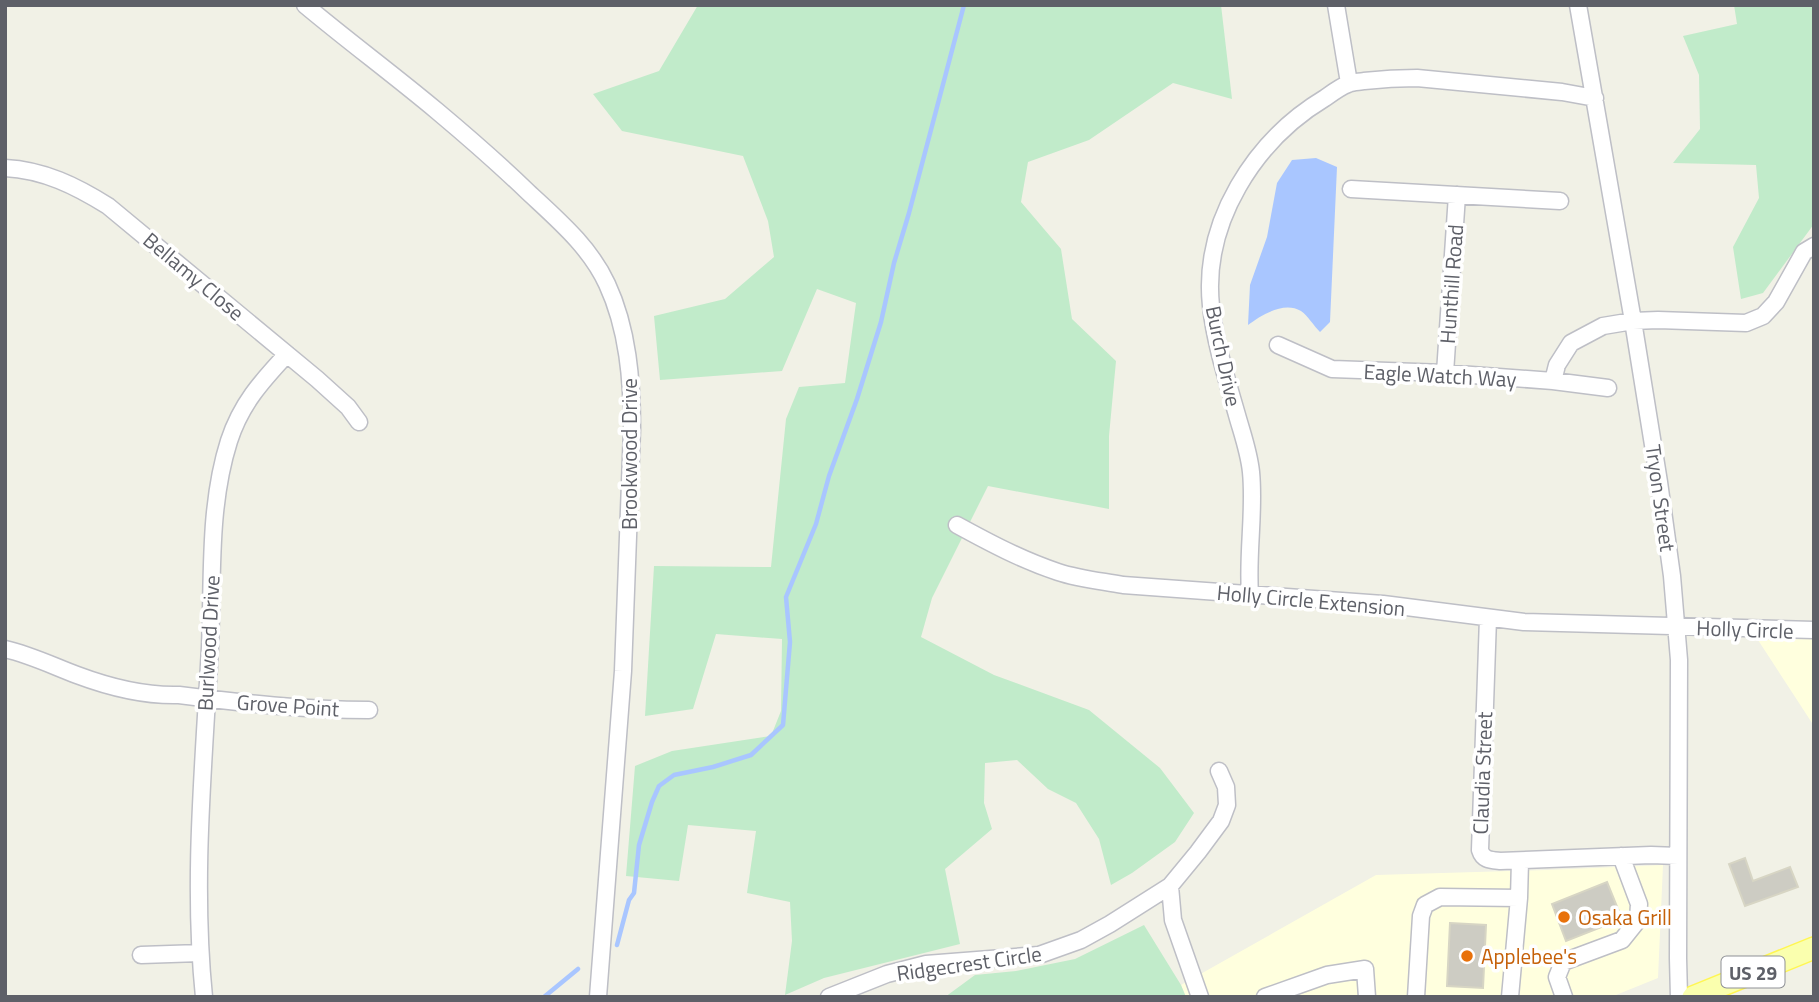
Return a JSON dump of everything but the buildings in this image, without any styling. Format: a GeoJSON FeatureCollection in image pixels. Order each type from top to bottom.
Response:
{"type":"FeatureCollection","features":[{"type":"Feature","properties":{"kind":"main road","name":"US 29"},"geometry":{"type":"LineString","coordinates":[[1693,997],[1814,948]]}},
{"type":"Feature","properties":{"kind":"street","name":"Brookwood Drive"},"geometry":{"type":"LineString","coordinates":[[305,5],[437,111],[511,175],[567,229],[597,266],[616,307],[629,368],[632,429],[623,671],[598,997]]}},
{"type":"Feature","properties":{"kind":"street"},"geometry":{"type":"LineString","coordinates":[[1336,5],[1349,83]]}},
{"type":"Feature","properties":{"kind":"street","name":"Tryon Street"},"geometry":{"type":"LineString","coordinates":[[1578,5],[1633,321],[1672,576],[1679,660],[1679,997]]}},
{"type":"Feature","properties":{"kind":"street","name":"Burch Drive"},"geometry":{"type":"LineString","coordinates":[[1250,594],[1248,570],[1251,470],[1213,320],[1210,286],[1219,230],[1232,199],[1258,156],[1292,121],[1349,83],[1417,78],[1562,92],[1595,98]]}},
{"type":"Feature","properties":{"kind":"street","name":"Bellamy Close"},"geometry":{"type":"LineString","coordinates":[[5,168],[56,178],[84,190],[108,206],[287,354],[348,407],[359,422]]}},
{"type":"Feature","properties":{"kind":"street"},"geometry":{"type":"LineString","coordinates":[[1351,189],[1560,201]]}},
{"type":"Feature","properties":{"kind":"street","name":"Hunthill Road"},"geometry":{"type":"LineString","coordinates":[[1445,373],[1457,195]]}},
{"type":"Feature","properties":{"kind":"street"},"geometry":{"type":"LineString","coordinates":[[1553,381],[1557,365],[1571,343],[1603,326],[1658,320],[1753,321],[1776,303],[1799,260],[1814,246]]}},
{"type":"Feature","properties":{"kind":"street","name":"Eagle Watch Way"},"geometry":{"type":"LineString","coordinates":[[1278,345],[1332,369],[1445,373],[1608,388]]}},
{"type":"Feature","properties":{"kind":"street","name":"Burlwood Drive"},"geometry":{"type":"LineString","coordinates":[[204,997],[200,953],[199,863],[215,517],[224,460],[234,428],[257,386],[287,354]]}},
{"type":"Feature","properties":{"kind":"street","name":"Holly Circle Extension"},"geometry":{"type":"LineString","coordinates":[[957,525],[1034,564],[1082,578],[1123,585],[1383,604],[1524,622],[1676,627]]}},
{"type":"Feature","properties":{"kind":"street","name":"Claudia Street"},"geometry":{"type":"LineString","coordinates":[[1488,618],[1480,850],[1482,856],[1488,860],[1678,856]]}},
{"type":"Feature","properties":{"kind":"street","name":"Holly Circle"},"geometry":{"type":"LineString","coordinates":[[1676,627],[1814,630]]}},
{"type":"Feature","properties":{"kind":"street","name":"Grove Point"},"geometry":{"type":"LineString","coordinates":[[5,649],[33,656],[103,684],[167,696],[325,710],[369,710]]}},
{"type":"Feature","properties":{"kind":"street","name":"Ridgecrest Circle"},"geometry":{"type":"LineString","coordinates":[[829,997],[887,974],[926,964],[1040,955],[1081,940],[1110,924],[1170,886],[1221,821],[1227,805],[1226,787],[1219,771]]}},
{"type":"Feature","properties":{"kind":"street"},"geometry":{"type":"LineString","coordinates":[[1564,997],[1557,977],[1563,962],[1622,940],[1638,920],[1639,904],[1621,856]]}},
{"type":"Feature","properties":{"kind":"street"},"geometry":{"type":"LineString","coordinates":[[1494,997],[1511,993],[1520,860]]}},
{"type":"Feature","properties":{"kind":"street"},"geometry":{"type":"LineString","coordinates":[[1170,886],[1173,920],[1200,997]]}},
{"type":"Feature","properties":{"kind":"street"},"geometry":{"type":"LineString","coordinates":[[1416,997],[1421,916],[1425,905],[1440,897],[1519,898]]}},
{"type":"Feature","properties":{"kind":"street"},"geometry":{"type":"LineString","coordinates":[[141,955],[200,953]]}},
{"type":"Feature","properties":{"kind":"street"},"geometry":{"type":"LineString","coordinates":[[1265,997],[1327,975],[1365,969],[1367,997]]}},
{"type":"Feature","properties":{"kind":"shaded area"},"geometry":{"type":"Polygon","coordinates":[[[698,5],[1221,5],[1232,99],[1173,83],[1089,140],[1028,162],[1021,202],[1061,249],[1072,319],[1116,361],[1109,436],[1109,509],[988,486],[932,598],[921,637],[994,675],[1089,710],[1160,768],[1194,813],[1175,842],[1111,885],[1099,839],[1076,803],[1048,789],[1017,760],[985,763],[984,803],[992,829],[945,869],[960,944],[824,978],[785,995],[792,941],[790,902],[747,893],[756,831],[688,825],[679,881],[626,876],[635,766],[672,751],[771,736],[781,711],[782,639],[716,634],[693,709],[645,716],[654,566],[771,567],[786,419],[799,387],[845,383],[856,303],[817,289],[782,371],[660,380],[654,316],[725,299],[774,257],[768,221],[743,156],[622,131],[593,94],[659,71],[698,5]]]}},
{"type":"Feature","properties":{"kind":"shaded area"},"geometry":{"type":"Polygon","coordinates":[[[1734,5],[1814,5],[1814,224],[1763,293],[1741,299],[1733,247],[1759,198],[1756,165],[1673,163],[1700,129],[1699,75],[1683,36],[1737,24],[1734,5]]]}},
{"type":"Feature","properties":{"kind":"shaded area"},"geometry":{"type":"Polygon","coordinates":[[[1814,639],[1814,726],[1758,640],[1814,639]]]}},
{"type":"Feature","properties":{"kind":"shaded area"},"geometry":{"type":"Polygon","coordinates":[[[1663,865],[1658,978],[1611,997],[1186,997],[1181,985],[1376,875],[1663,865]]]}},
{"type":"Feature","properties":{"kind":"shaded area"},"geometry":{"type":"Polygon","coordinates":[[[1144,925],[1186,997],[945,997],[975,975],[1016,971],[1075,959],[1144,925]]]}},
{"type":"Feature","properties":{"kind":"water"},"geometry":{"type":"Polygon","coordinates":[[[1316,158],[1337,167],[1330,322],[1320,332],[1301,311],[1280,308],[1248,325],[1250,285],[1267,237],[1277,183],[1292,160],[1316,158]]]}},
{"type":"Feature","properties":{"kind":"waterway"},"geometry":{"type":"LineString","coordinates":[[617,945],[629,900],[634,893],[639,845],[659,786],[674,775],[751,755],[783,725],[790,642],[786,597],[816,524],[829,476],[881,322],[894,263],[964,5]]}},
{"type":"Feature","properties":{"kind":"waterway"},"geometry":{"type":"LineString","coordinates":[[544,997],[578,969]]}},
{"type":"Feature","properties":{"kind":"place","name":"Osaka Grill"},"geometry":{"type":"Point","coordinates":[1564,917]}},
{"type":"Feature","properties":{"kind":"place","name":"Applebee's"},"geometry":{"type":"Point","coordinates":[1467,956]}}]}
